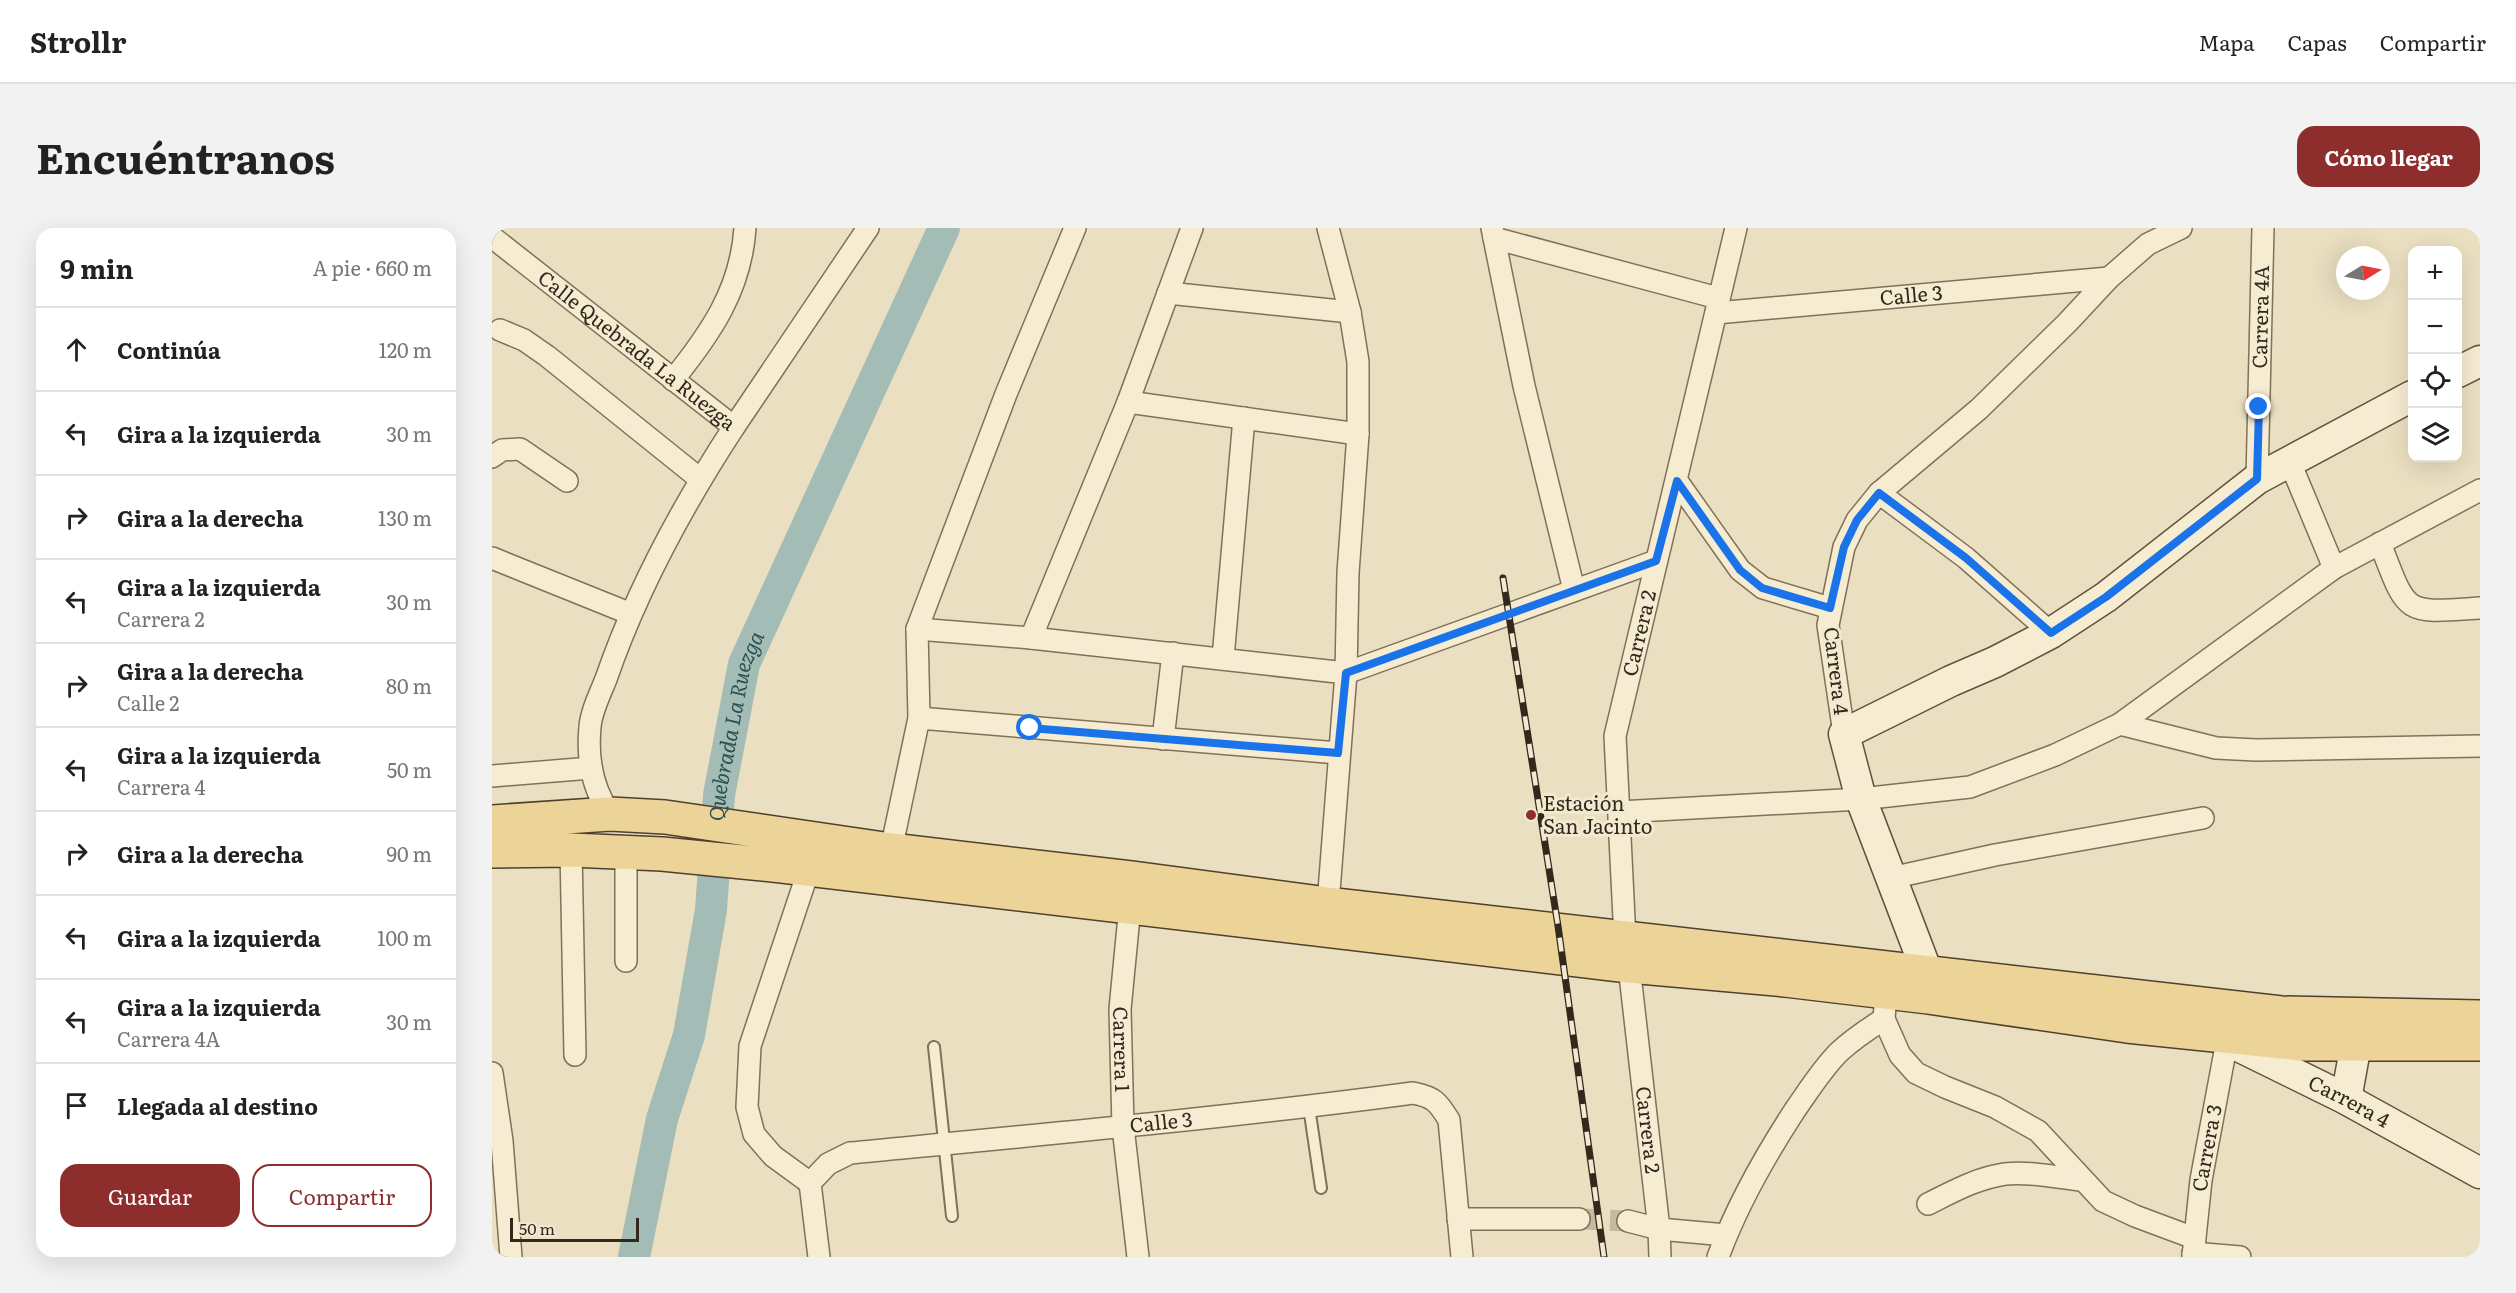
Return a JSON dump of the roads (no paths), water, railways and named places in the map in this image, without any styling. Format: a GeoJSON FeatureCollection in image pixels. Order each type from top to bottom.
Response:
{"type":"FeatureCollection","features":[{"type":"Feature","properties":{"kind":"main road"},"geometry":{"type":"LineString","coordinates":[[2462,370],[2480,361]]}},
{"type":"Feature","properties":{"kind":"main road"},"geometry":{"type":"LineString","coordinates":[[1844,734],[2051,633],[2106,597],[2257,479],[2408,398]]}},
{"type":"Feature","properties":{"kind":"main road","name":"Carrera 4"},"geometry":{"type":"LineString","coordinates":[[1844,734],[1861,799],[1929,985]]}},
{"type":"Feature","properties":{"kind":"main road"},"geometry":{"type":"LineString","coordinates":[[492,822],[610,814],[665,817],[788,833],[1131,892],[1627,953]]}},
{"type":"Feature","properties":{"kind":"main road"},"geometry":{"type":"LineString","coordinates":[[492,851],[571,850],[662,854],[796,868],[1328,904],[1785,980],[1886,993],[1929,985],[2281,1013],[2480,1017]]}},
{"type":"Feature","properties":{"kind":"main road"},"geometry":{"type":"LineString","coordinates":[[1929,985],[2127,1026],[2221,1038],[2301,1044],[2480,1044]]}},
{"type":"Feature","properties":{"kind":"main road"},"geometry":{"type":"LineString","coordinates":[[2281,1013],[2334,1094]]}},
{"type":"Feature","properties":{"kind":"main road","name":"Carrera 4"},"geometry":{"type":"LineString","coordinates":[[2221,1038],[2334,1094],[2480,1173]]}},
{"type":"Feature","properties":{"kind":"main road"},"geometry":{"type":"LineString","coordinates":[[2334,1094],[2356,1044]]}},
{"type":"Feature","properties":{"kind":"street"},"geometry":{"type":"LineString","coordinates":[[672,380],[696,350],[728,300],[744,247],[745,228]]}},
{"type":"Feature","properties":{"kind":"street","name":"Calle Quebrada La Ruezga"},"geometry":{"type":"LineString","coordinates":[[492,237],[734,427],[868,228]]}},
{"type":"Feature","properties":{"kind":"street"},"geometry":{"type":"LineString","coordinates":[[891,850],[919,718],[917,629],[1006,394],[1075,228]]}},
{"type":"Feature","properties":{"kind":"street"},"geometry":{"type":"LineString","coordinates":[[1031,638],[1128,402],[1192,228]]}},
{"type":"Feature","properties":{"kind":"street"},"geometry":{"type":"LineString","coordinates":[[1328,228],[1350,312],[1358,362],[1358,434],[1348,573],[1346,673],[1328,904]]}},
{"type":"Feature","properties":{"kind":"street","name":"Carrera 2"},"geometry":{"type":"LineString","coordinates":[[1660,1257],[1659,1228],[1627,953],[1616,736],[1736,228]]}},
{"type":"Feature","properties":{"kind":"street","name":"Carrera 4"},"geometry":{"type":"LineString","coordinates":[[1844,734],[1828,625],[1844,547],[1857,520],[1879,493],[1979,409],[2067,323],[2109,278],[2148,244],[2181,228]]}},
{"type":"Feature","properties":{"kind":"street","name":"Carrera 4A"},"geometry":{"type":"LineString","coordinates":[[2257,479],[2263,228]]}},
{"type":"Feature","properties":{"kind":"street"},"geometry":{"type":"LineString","coordinates":[[1574,590],[1524,386],[1493,233],[1717,305]]}},
{"type":"Feature","properties":{"kind":"street","name":"Calle 3"},"geometry":{"type":"LineString","coordinates":[[1717,305],[2109,278]]}},
{"type":"Feature","properties":{"kind":"street"},"geometry":{"type":"LineString","coordinates":[[1168,293],[1350,312]]}},
{"type":"Feature","properties":{"kind":"street"},"geometry":{"type":"LineString","coordinates":[[495,328],[524,340],[547,356],[700,478]]}},
{"type":"Feature","properties":{"kind":"street"},"geometry":{"type":"LineString","coordinates":[[1128,402],[1358,434]]}},
{"type":"Feature","properties":{"kind":"street"},"geometry":{"type":"LineString","coordinates":[[1223,658],[1244,418]]}},
{"type":"Feature","properties":{"kind":"street"},"geometry":{"type":"LineString","coordinates":[[610,814],[594,785],[591,768],[590,724],[620,637],[631,614],[700,478],[734,427]]}},
{"type":"Feature","properties":{"kind":"street"},"geometry":{"type":"LineString","coordinates":[[492,457],[502,450],[520,449],[567,480]]}},
{"type":"Feature","properties":{"kind":"street"},"geometry":{"type":"LineString","coordinates":[[2289,460],[2334,568]]}},
{"type":"Feature","properties":{"kind":"street"},"geometry":{"type":"LineString","coordinates":[[1677,481],[1740,570],[1762,588],[1830,608]]}},
{"type":"Feature","properties":{"kind":"street"},"geometry":{"type":"LineString","coordinates":[[1619,812],[1861,799],[1970,787],[2055,755],[2120,724],[2334,568],[2480,490]]}},
{"type":"Feature","properties":{"kind":"street"},"geometry":{"type":"LineString","coordinates":[[1879,493],[1966,558],[2051,633]]}},
{"type":"Feature","properties":{"kind":"street"},"geometry":{"type":"LineString","coordinates":[[2380,543],[2397,589],[2406,602],[2417,610],[2480,608]]}},
{"type":"Feature","properties":{"kind":"street"},"geometry":{"type":"LineString","coordinates":[[492,558],[631,614]]}},
{"type":"Feature","properties":{"kind":"street"},"geometry":{"type":"LineString","coordinates":[[917,629],[1031,638],[1346,673],[1656,561]]}},
{"type":"Feature","properties":{"kind":"street"},"geometry":{"type":"LineString","coordinates":[[1163,738],[1173,653]]}},
{"type":"Feature","properties":{"kind":"street"},"geometry":{"type":"LineString","coordinates":[[919,718],[1338,753]]}},
{"type":"Feature","properties":{"kind":"street"},"geometry":{"type":"LineString","coordinates":[[2120,724],[2216,748],[2256,750],[2480,746]]}},
{"type":"Feature","properties":{"kind":"street"},"geometry":{"type":"LineString","coordinates":[[492,776],[591,768]]}},
{"type":"Feature","properties":{"kind":"street"},"geometry":{"type":"LineString","coordinates":[[1891,878],[1995,855],[2203,818]]}},
{"type":"Feature","properties":{"kind":"street"},"geometry":{"type":"LineString","coordinates":[[571,850],[575,1055]]}},
{"type":"Feature","properties":{"kind":"street"},"geometry":{"type":"LineString","coordinates":[[626,852],[626,961]]}},
{"type":"Feature","properties":{"kind":"street"},"geometry":{"type":"LineString","coordinates":[[796,868],[755,1028],[747,1075],[747,1107],[754,1134],[773,1156],[810,1183],[819,1257]]}},
{"type":"Feature","properties":{"kind":"street","name":"Carrera 1"},"geometry":{"type":"LineString","coordinates":[[1131,892],[1120,1009],[1123,1127],[1138,1257]]}},
{"type":"Feature","properties":{"kind":"street"},"geometry":{"type":"LineString","coordinates":[[1886,993],[1900,1055],[1916,1073],[1995,1107],[2038,1131],[2103,1201],[2194,1249],[2240,1257]]}},
{"type":"Feature","properties":{"kind":"street"},"geometry":{"type":"LineString","coordinates":[[1718,1257],[1726,1235],[1774,1143],[1813,1083],[1840,1051],[1855,1038],[1886,993]]}},
{"type":"Feature","properties":{"kind":"street","name":"Carrera 3"},"geometry":{"type":"LineString","coordinates":[[2194,1249],[2201,1180],[2221,1038]]}},
{"type":"Feature","properties":{"kind":"street"},"geometry":{"type":"LineString","coordinates":[[492,1073],[502,1141],[511,1257]]}},
{"type":"Feature","properties":{"kind":"street","name":"Calle 3"},"geometry":{"type":"LineString","coordinates":[[810,1183],[828,1164],[850,1153],[1123,1127],[1413,1093],[1429,1096],[1440,1106],[1449,1120],[1462,1257]]}},
{"type":"Feature","properties":{"kind":"street"},"geometry":{"type":"LineString","coordinates":[[1928,1204],[1966,1186],[2005,1174],[2029,1174],[2084,1180]]}},
{"type":"Feature","properties":{"kind":"street"},"geometry":{"type":"LineString","coordinates":[[1458,1219],[1579,1219]]}},
{"type":"Feature","properties":{"kind":"street"},"geometry":{"type":"LineString","coordinates":[[1628,1221],[1659,1228],[1726,1235]]}},
{"type":"Feature","properties":{"kind":"lane"},"geometry":{"type":"LineString","coordinates":[[934,1047],[952,1216]]}},
{"type":"Feature","properties":{"kind":"lane"},"geometry":{"type":"LineString","coordinates":[[1309,1107],[1321,1188]]}},
{"type":"Feature","properties":{"kind":"waterway","name":"Quebrada La Ruezga"},"geometry":{"type":"LineString","coordinates":[[634,1257],[662,1119],[689,1035],[711,910],[719,795],[744,664],[944,228]]}},
{"type":"Feature","properties":{"kind":"tunnel"},"geometry":{"type":"LineString","coordinates":[[1579,1219],[1628,1221]]}},
{"type":"Feature","properties":{"kind":"railway"},"geometry":{"type":"LineString","coordinates":[[1503,578],[1558,926],[1604,1257]]}},
{"type":"Feature","properties":{"kind":"place","name":"Estación San Jacinto"},"geometry":{"type":"Point","coordinates":[1531,815]}}]}
